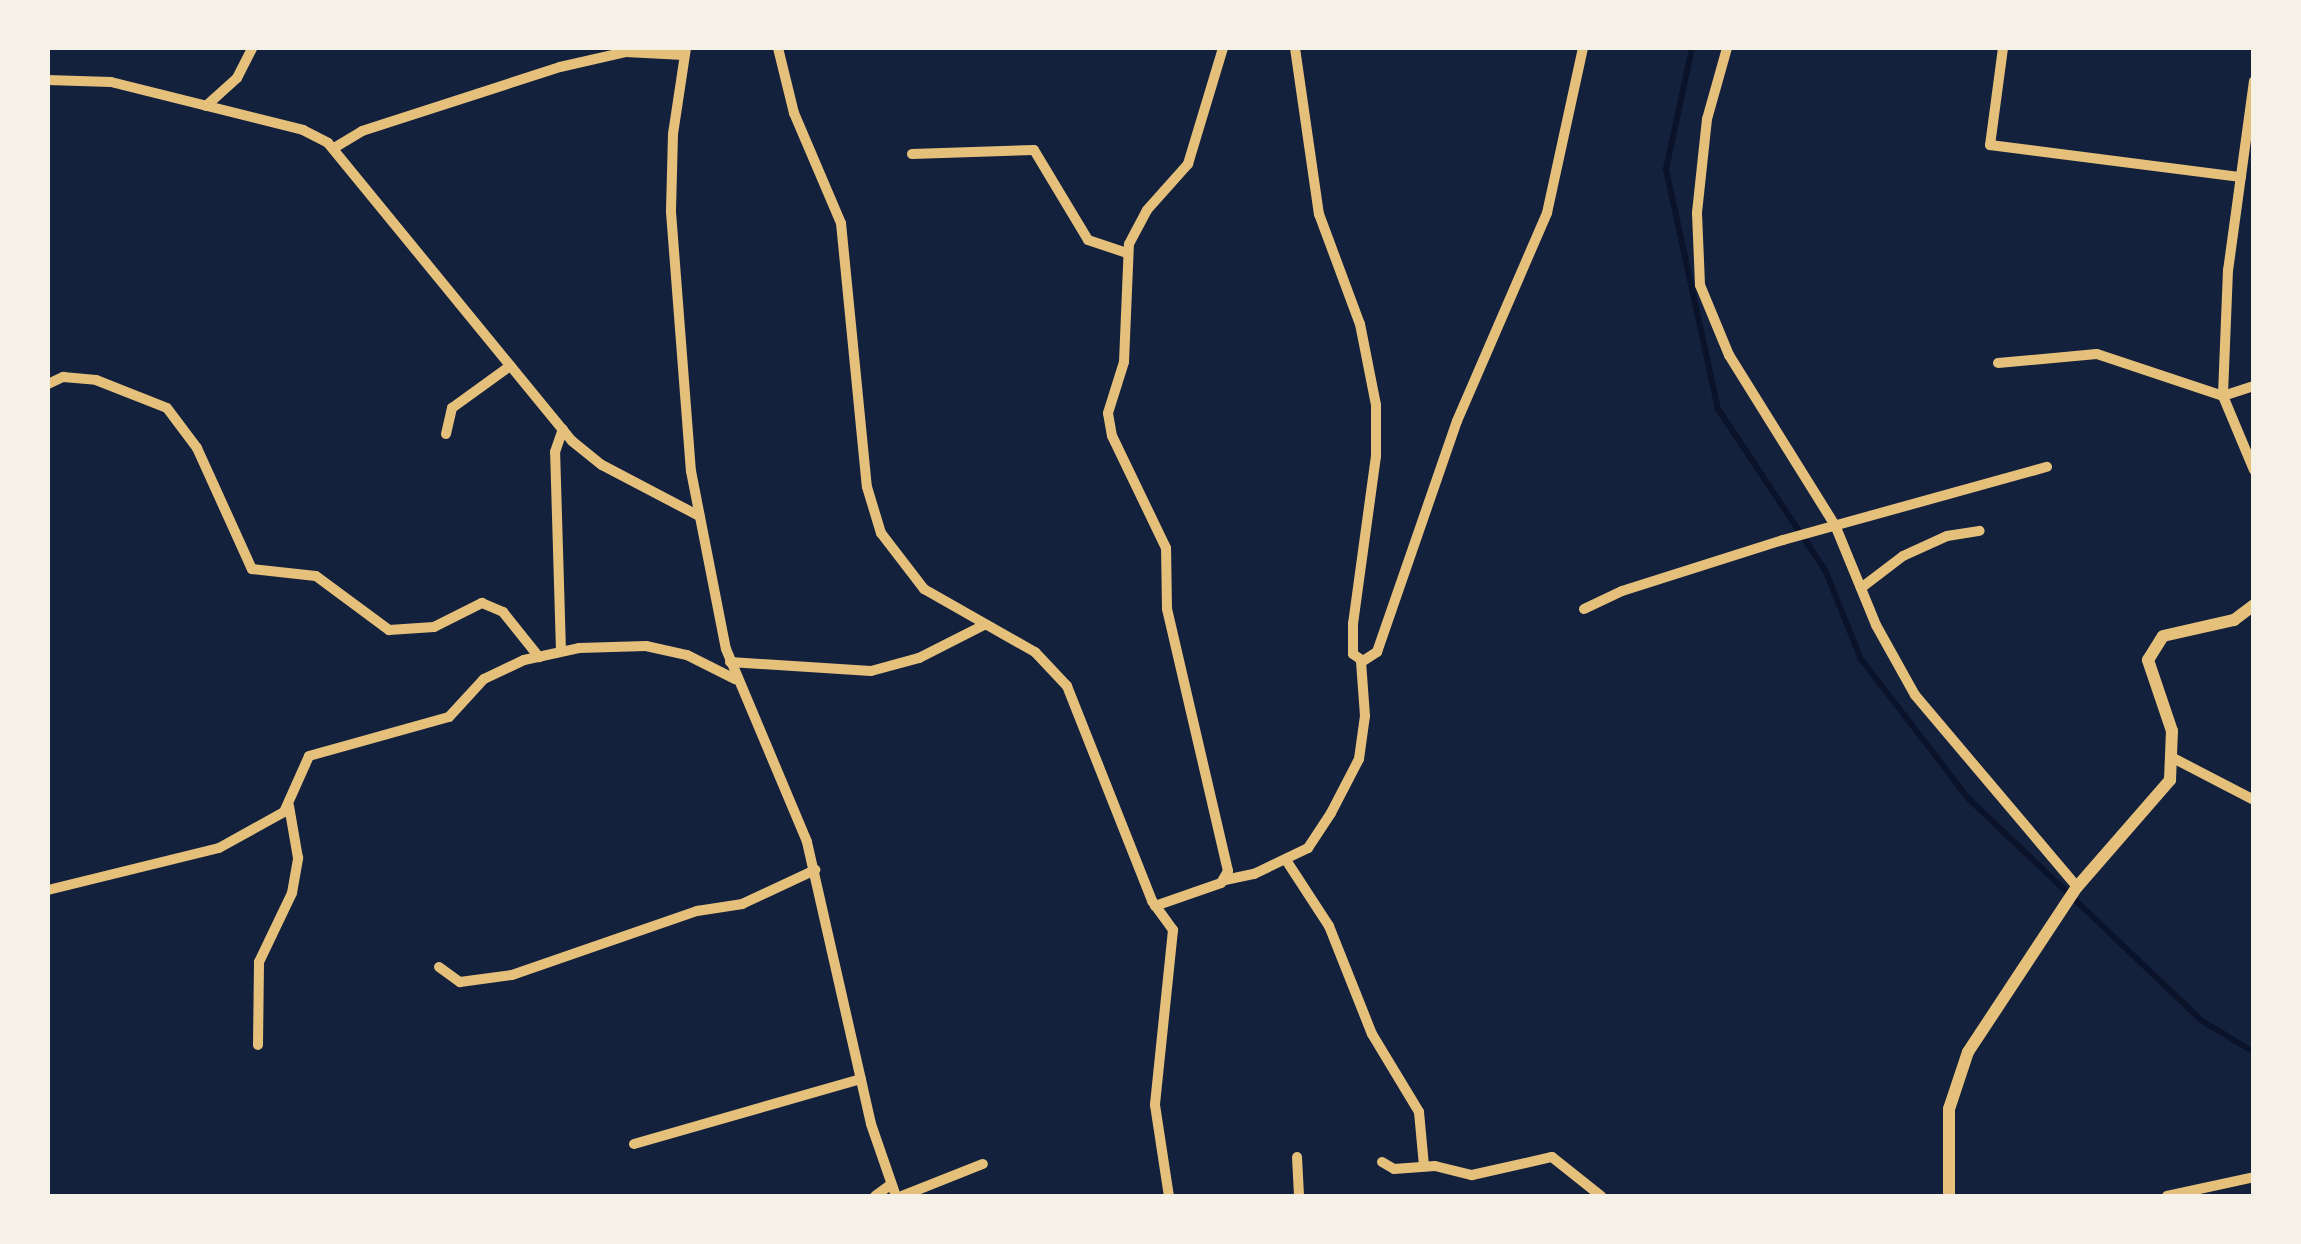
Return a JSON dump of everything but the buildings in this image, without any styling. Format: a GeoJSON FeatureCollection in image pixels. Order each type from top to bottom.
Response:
{"type":"FeatureCollection","features":[{"type":"Feature","properties":{"kind":"street"},"geometry":{"type":"LineString","coordinates":[[206,106],[237,78],[252,48]]}},
{"type":"Feature","properties":{"kind":"street"},"geometry":{"type":"LineString","coordinates":[[778,48],[794,112],[842,222],[874,515],[914,580],[982,626],[1034,652],[1068,686],[1155,906],[1174,935],[1156,1105],[1169,1196]]}},
{"type":"Feature","properties":{"kind":"street"},"geometry":{"type":"LineString","coordinates":[[1223,48],[1188,164],[1147,210],[1127,253],[1124,362],[1109,425],[1166,548],[1167,609],[1228,869],[1224,880]]}},
{"type":"Feature","properties":{"kind":"street"},"geometry":{"type":"LineString","coordinates":[[1155,906],[1286,860],[1308,848],[1359,758],[1365,716],[1361,661],[1353,654],[1353,623],[1376,456],[1376,406],[1364,338],[1319,214],[1295,48]]}},
{"type":"Feature","properties":{"kind":"street"},"geometry":{"type":"LineString","coordinates":[[1361,661],[1376,654],[1457,421],[1548,212],[1583,48]]}},
{"type":"Feature","properties":{"kind":"street"},"geometry":{"type":"LineString","coordinates":[[1727,48],[1706,119],[1698,213],[1700,285],[1729,355],[1835,525],[1861,588],[1915,695],[2076,888]]}},
{"type":"Feature","properties":{"kind":"street"},"geometry":{"type":"LineString","coordinates":[[2003,48],[1990,145],[2241,177]]}},
{"type":"Feature","properties":{"kind":"street"},"geometry":{"type":"LineString","coordinates":[[334,148],[362,131],[560,66],[626,52],[685,51],[671,212],[688,455],[730,662],[786,780],[814,870],[861,1079],[890,1185],[899,1196],[983,1164]]}},
{"type":"Feature","properties":{"kind":"street"},"geometry":{"type":"LineString","coordinates":[[48,80],[102,80],[303,130],[334,148],[563,429],[602,466],[699,516]]}},
{"type":"Feature","properties":{"kind":"street"},"geometry":{"type":"LineString","coordinates":[[2254,80],[2227,283],[2223,396],[2254,470]]}},
{"type":"Feature","properties":{"kind":"street"},"geometry":{"type":"LineString","coordinates":[[912,154],[1034,150],[1088,240],[1127,253]]}},
{"type":"Feature","properties":{"kind":"street"},"geometry":{"type":"LineString","coordinates":[[1998,363],[2097,354],[2223,396],[2254,386]]}},
{"type":"Feature","properties":{"kind":"street"},"geometry":{"type":"LineString","coordinates":[[446,434],[452,408],[510,366]]}},
{"type":"Feature","properties":{"kind":"street"},"geometry":{"type":"LineString","coordinates":[[48,384],[63,376],[96,380],[168,408],[198,448],[252,569],[316,576],[390,630],[434,626],[482,604],[503,612],[539,656]]}},
{"type":"Feature","properties":{"kind":"street"},"geometry":{"type":"LineString","coordinates":[[561,651],[556,452],[563,429]]}},
{"type":"Feature","properties":{"kind":"street"},"geometry":{"type":"LineString","coordinates":[[1584,609],[1622,590],[1835,525],[2047,467]]}},
{"type":"Feature","properties":{"kind":"street"},"geometry":{"type":"LineString","coordinates":[[1861,588],[1903,556],[1947,536],[1980,531]]}},
{"type":"Feature","properties":{"kind":"street"},"geometry":{"type":"LineString","coordinates":[[1950,1196],[1948,1118],[1959,1072],[2076,888],[2159,799],[2174,759],[2148,660],[2162,636],[2234,620],[2254,605]]}},
{"type":"Feature","properties":{"kind":"street"},"geometry":{"type":"LineString","coordinates":[[730,662],[871,671],[919,658],[982,626]]}},
{"type":"Feature","properties":{"kind":"street"},"geometry":{"type":"LineString","coordinates":[[258,1045],[259,962],[292,893],[298,858],[289,806],[309,756],[448,717],[494,672],[561,651],[646,646],[687,655],[736,680]]}},
{"type":"Feature","properties":{"kind":"street"},"geometry":{"type":"LineString","coordinates":[[2174,759],[2254,800]]}},
{"type":"Feature","properties":{"kind":"street"},"geometry":{"type":"LineString","coordinates":[[48,890],[219,848],[289,806]]}},
{"type":"Feature","properties":{"kind":"street"},"geometry":{"type":"LineString","coordinates":[[1286,860],[1329,926],[1372,1034],[1420,1112],[1424,1166]]}},
{"type":"Feature","properties":{"kind":"street"},"geometry":{"type":"LineString","coordinates":[[439,967],[460,982],[512,976],[697,911],[742,904],[814,870]]}},
{"type":"Feature","properties":{"kind":"street"},"geometry":{"type":"LineString","coordinates":[[634,1144],[861,1079]]}},
{"type":"Feature","properties":{"kind":"street"},"geometry":{"type":"LineString","coordinates":[[1297,1157],[1299,1196]]}},
{"type":"Feature","properties":{"kind":"street"},"geometry":{"type":"LineString","coordinates":[[1382,1162],[1398,1170],[1424,1166],[1479,1174],[1552,1158],[1601,1196]]}},
{"type":"Feature","properties":{"kind":"street"},"geometry":{"type":"LineString","coordinates":[[2167,1196],[2254,1177]]}},
{"type":"Feature","properties":{"kind":"street"},"geometry":{"type":"LineString","coordinates":[[875,1196],[890,1185]]}},
{"type":"Feature","properties":{"kind":"waterway"},"geometry":{"type":"LineString","coordinates":[[1692,48],[1666,169],[1718,409],[1825,570],[1861,659],[1968,798],[2202,1021],[2254,1052]]}}]}
